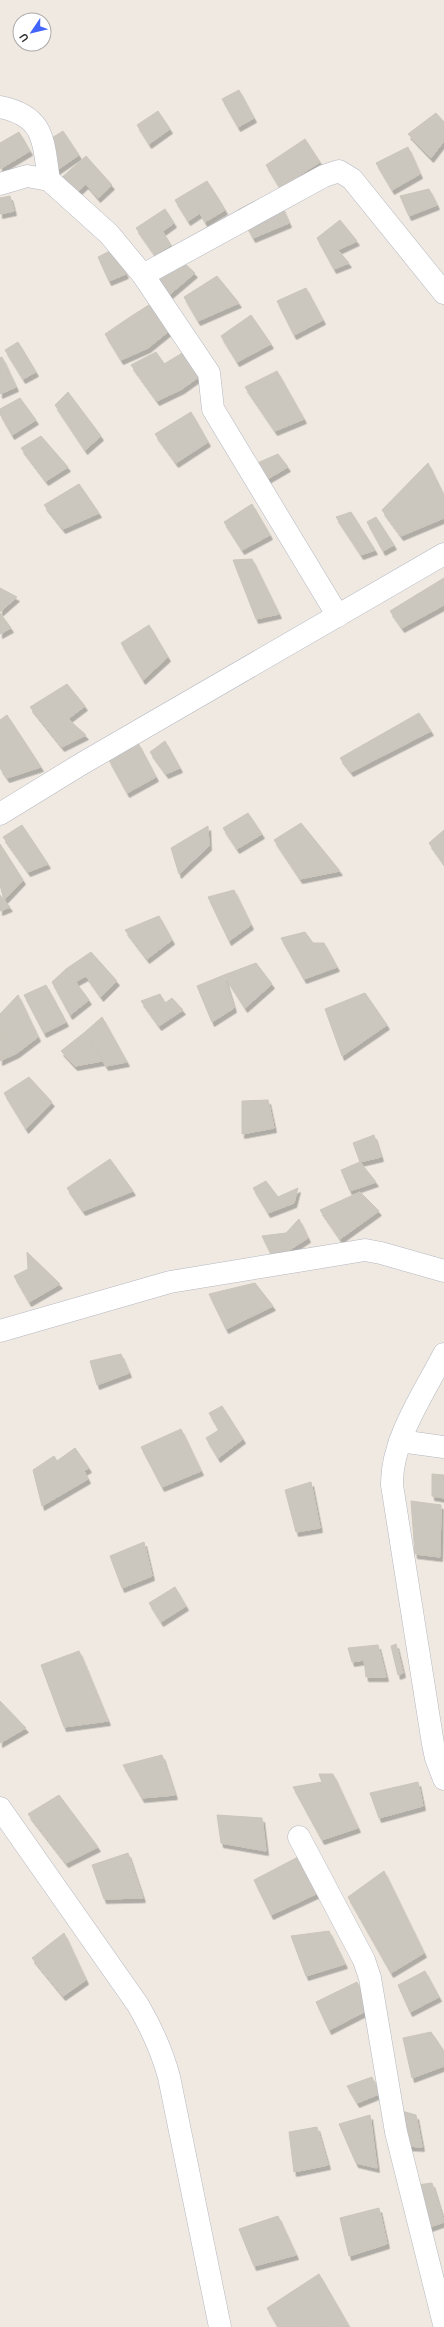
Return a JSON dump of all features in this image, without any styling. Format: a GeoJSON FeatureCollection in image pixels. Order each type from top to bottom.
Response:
{"type":"FeatureCollection","features":[{"type":"Feature","properties":{"kind":"street"},"geometry":{"type":"LineString","coordinates":[[0,106],[18,110],[28,116],[36,126],[42,140],[49,180]]}},
{"type":"Feature","properties":{"kind":"street"},"geometry":{"type":"LineString","coordinates":[[143,275],[324,176],[339,171],[352,179],[444,293]]}},
{"type":"Feature","properties":{"kind":"street"},"geometry":{"type":"LineString","coordinates":[[0,184],[27,176],[49,180],[109,234],[143,275],[209,373],[213,409],[338,616]]}},
{"type":"Feature","properties":{"kind":"street"},"geometry":{"type":"LineString","coordinates":[[0,814],[83,763],[444,554]]}},
{"type":"Feature","properties":{"kind":"street"},"geometry":{"type":"LineString","coordinates":[[0,1331],[170,1282],[365,1250],[381,1253],[444,1271]]}},
{"type":"Feature","properties":{"kind":"street"},"geometry":{"type":"LineString","coordinates":[[444,1354],[400,1441],[392,1467],[392,1485],[435,1751],[444,1779]]}},
{"type":"Feature","properties":{"kind":"street"},"geometry":{"type":"LineString","coordinates":[[400,1441],[444,1447]]}},
{"type":"Feature","properties":{"kind":"street"},"geometry":{"type":"LineString","coordinates":[[0,1808],[138,2005],[151,2027],[161,2049],[169,2077],[220,2327]]}},
{"type":"Feature","properties":{"kind":"street"},"geometry":{"type":"LineString","coordinates":[[299,1837],[364,1960],[370,1978],[396,2132],[444,2324]]}},
{"type":"Feature","properties":{"kind":"building"},"geometry":{"type":"Polygon","coordinates":[[[239,90],[254,118],[238,127],[222,99],[239,90]]]}},
{"type":"Feature","properties":{"kind":"building"},"geometry":{"type":"Polygon","coordinates":[[[158,111],[170,129],[149,144],[137,125],[158,111]]]}},
{"type":"Feature","properties":{"kind":"building"},"geometry":{"type":"Polygon","coordinates":[[[436,113],[444,122],[444,141],[431,158],[408,134],[436,113]]]}},
{"type":"Feature","properties":{"kind":"building"},"geometry":{"type":"Polygon","coordinates":[[[63,131],[79,155],[57,170],[47,141],[63,131]]]}},
{"type":"Feature","properties":{"kind":"building"},"geometry":{"type":"Polygon","coordinates":[[[19,132],[30,151],[0,169],[0,143],[19,132]]]}},
{"type":"Feature","properties":{"kind":"building"},"geometry":{"type":"Polygon","coordinates":[[[305,139],[320,162],[280,188],[266,165],[305,139]]]}},
{"type":"Feature","properties":{"kind":"building"},"geometry":{"type":"Polygon","coordinates":[[[408,147],[420,174],[392,190],[376,163],[408,147]]]}},
{"type":"Feature","properties":{"kind":"building"},"geometry":{"type":"Polygon","coordinates":[[[86,156],[112,185],[98,198],[86,184],[73,196],[59,180],[86,156]]]}},
{"type":"Feature","properties":{"kind":"building"},"geometry":{"type":"Polygon","coordinates":[[[207,181],[218,198],[198,210],[200,213],[188,221],[175,200],[207,181]]]}},
{"type":"Feature","properties":{"kind":"building"},"geometry":{"type":"Polygon","coordinates":[[[429,189],[437,205],[409,216],[400,196],[429,189]]]}},
{"type":"Feature","properties":{"kind":"building"},"geometry":{"type":"Polygon","coordinates":[[[275,191],[289,223],[253,238],[238,210],[275,191]]]}},
{"type":"Feature","properties":{"kind":"building"},"geometry":{"type":"Polygon","coordinates":[[[10,196],[14,211],[0,214],[0,198],[10,196]]]}},
{"type":"Feature","properties":{"kind":"building"},"geometry":{"type":"Polygon","coordinates":[[[218,198],[225,210],[205,222],[198,210],[218,198]]]}},
{"type":"Feature","properties":{"kind":"building"},"geometry":{"type":"Polygon","coordinates":[[[165,209],[174,223],[163,231],[159,226],[171,245],[155,255],[136,228],[165,209]]]}},
{"type":"Feature","properties":{"kind":"building"},"geometry":{"type":"Polygon","coordinates":[[[340,220],[357,241],[338,250],[349,263],[334,269],[317,238],[340,220]]]}},
{"type":"Feature","properties":{"kind":"building"},"geometry":{"type":"Polygon","coordinates":[[[114,249],[126,274],[109,281],[98,257],[114,249]]]}},
{"type":"Feature","properties":{"kind":"building"},"geometry":{"type":"Polygon","coordinates":[[[182,261],[195,273],[169,295],[149,272],[182,261]]]}},
{"type":"Feature","properties":{"kind":"building"},"geometry":{"type":"Polygon","coordinates":[[[217,276],[239,303],[198,321],[184,297],[217,276]]]}},
{"type":"Feature","properties":{"kind":"building"},"geometry":{"type":"Polygon","coordinates":[[[306,288],[323,320],[294,335],[277,301],[306,288]]]}},
{"type":"Feature","properties":{"kind":"building"},"geometry":{"type":"Polygon","coordinates":[[[152,303],[169,331],[148,348],[130,317],[152,303]]]}},
{"type":"Feature","properties":{"kind":"building"},"geometry":{"type":"Polygon","coordinates":[[[251,315],[271,344],[237,362],[221,336],[251,315]]]}},
{"type":"Feature","properties":{"kind":"building"},"geometry":{"type":"Polygon","coordinates":[[[130,317],[148,348],[121,360],[105,334],[130,317]]]}},
{"type":"Feature","properties":{"kind":"building"},"geometry":{"type":"Polygon","coordinates":[[[18,342],[36,372],[23,379],[5,350],[18,342]]]}},
{"type":"Feature","properties":{"kind":"building"},"geometry":{"type":"Polygon","coordinates":[[[156,352],[182,389],[157,401],[131,365],[156,352]]]}},
{"type":"Feature","properties":{"kind":"building"},"geometry":{"type":"Polygon","coordinates":[[[184,352],[200,376],[182,389],[164,364],[184,352]]]}},
{"type":"Feature","properties":{"kind":"building"},"geometry":{"type":"Polygon","coordinates":[[[2,357],[16,387],[0,394],[0,358],[2,357]]]}},
{"type":"Feature","properties":{"kind":"building"},"geometry":{"type":"Polygon","coordinates":[[[277,371],[304,419],[275,431],[245,387],[277,371]]]}},
{"type":"Feature","properties":{"kind":"building"},"geometry":{"type":"Polygon","coordinates":[[[68,392],[101,436],[85,450],[55,405],[68,392]]]}},
{"type":"Feature","properties":{"kind":"building"},"geometry":{"type":"Polygon","coordinates":[[[20,398],[36,420],[12,435],[0,414],[0,409],[20,398]]]}},
{"type":"Feature","properties":{"kind":"building"},"geometry":{"type":"Polygon","coordinates":[[[191,412],[208,442],[176,463],[155,434],[191,412]]]}},
{"type":"Feature","properties":{"kind":"building"},"geometry":{"type":"Polygon","coordinates":[[[41,436],[68,467],[46,481],[21,448],[41,436]]]}},
{"type":"Feature","properties":{"kind":"building"},"geometry":{"type":"Polygon","coordinates":[[[278,454],[288,467],[264,481],[248,467],[278,454]]]}},
{"type":"Feature","properties":{"kind":"building"},"geometry":{"type":"Polygon","coordinates":[[[428,463],[444,496],[444,518],[401,536],[382,510],[428,463]]]}},
{"type":"Feature","properties":{"kind":"building"},"geometry":{"type":"Polygon","coordinates":[[[79,484],[99,513],[63,529],[44,505],[79,484]]]}},
{"type":"Feature","properties":{"kind":"building"},"geometry":{"type":"Polygon","coordinates":[[[252,504],[270,535],[242,550],[224,522],[252,504]]]}},
{"type":"Feature","properties":{"kind":"building"},"geometry":{"type":"Polygon","coordinates":[[[351,512],[375,550],[361,555],[336,517],[351,512]]]}},
{"type":"Feature","properties":{"kind":"building"},"geometry":{"type":"Polygon","coordinates":[[[376,517],[394,545],[383,551],[367,522],[376,517]]]}},
{"type":"Feature","properties":{"kind":"building"},"geometry":{"type":"Polygon","coordinates":[[[252,559],[279,614],[256,619],[233,560],[252,559]]]}},
{"type":"Feature","properties":{"kind":"building"},"geometry":{"type":"Polygon","coordinates":[[[444,578],[444,605],[402,628],[390,611],[444,578]]]}},
{"type":"Feature","properties":{"kind":"building"},"geometry":{"type":"Polygon","coordinates":[[[0,588],[17,597],[0,612],[0,588]]]}},
{"type":"Feature","properties":{"kind":"building"},"geometry":{"type":"Polygon","coordinates":[[[0,613],[11,628],[0,634],[0,613]]]}},
{"type":"Feature","properties":{"kind":"building"},"geometry":{"type":"Polygon","coordinates":[[[149,625],[168,657],[143,680],[121,643],[149,625]]]}},
{"type":"Feature","properties":{"kind":"building"},"geometry":{"type":"Polygon","coordinates":[[[67,684],[85,706],[68,719],[86,735],[62,747],[30,707],[67,684]]]}},
{"type":"Feature","properties":{"kind":"building"},"geometry":{"type":"Polygon","coordinates":[[[419,713],[431,731],[351,772],[340,758],[419,713]]]}},
{"type":"Feature","properties":{"kind":"building"},"geometry":{"type":"Polygon","coordinates":[[[7,715],[41,767],[7,778],[0,768],[0,720],[7,715]]]}},
{"type":"Feature","properties":{"kind":"building"},"geometry":{"type":"Polygon","coordinates":[[[165,741],[180,768],[166,774],[150,752],[165,741]]]}},
{"type":"Feature","properties":{"kind":"building"},"geometry":{"type":"Polygon","coordinates":[[[138,743],[156,777],[127,793],[109,760],[138,743]]]}},
{"type":"Feature","properties":{"kind":"building"},"geometry":{"type":"Polygon","coordinates":[[[248,813],[262,834],[237,849],[223,828],[248,813]]]}},
{"type":"Feature","properties":{"kind":"building"},"geometry":{"type":"Polygon","coordinates":[[[301,823],[340,871],[300,879],[274,840],[301,823]]]}},
{"type":"Feature","properties":{"kind":"building"},"geometry":{"type":"Polygon","coordinates":[[[22,825],[48,864],[28,872],[3,837],[22,825]]]}},
{"type":"Feature","properties":{"kind":"building"},"geometry":{"type":"Polygon","coordinates":[[[208,826],[209,846],[179,874],[171,848],[208,826]]]}},
{"type":"Feature","properties":{"kind":"building"},"geometry":{"type":"Polygon","coordinates":[[[444,830],[444,864],[429,843],[444,830]]]}},
{"type":"Feature","properties":{"kind":"building"},"geometry":{"type":"Polygon","coordinates":[[[0,844],[23,880],[4,900],[0,885],[0,844]]]}},
{"type":"Feature","properties":{"kind":"building"},"geometry":{"type":"Polygon","coordinates":[[[234,890],[251,925],[229,941],[208,897],[234,890]]]}},
{"type":"Feature","properties":{"kind":"building"},"geometry":{"type":"Polygon","coordinates":[[[0,895],[10,907],[0,911],[0,895]]]}},
{"type":"Feature","properties":{"kind":"building"},"geometry":{"type":"Polygon","coordinates":[[[159,916],[172,940],[147,959],[125,930],[159,916]]]}},
{"type":"Feature","properties":{"kind":"building"},"geometry":{"type":"Polygon","coordinates":[[[305,932],[313,943],[324,943],[337,967],[304,979],[281,938],[305,932]]]}},
{"type":"Feature","properties":{"kind":"building"},"geometry":{"type":"Polygon","coordinates":[[[91,952],[117,981],[101,997],[86,976],[75,982],[66,969],[91,952]]]}},
{"type":"Feature","properties":{"kind":"building"},"geometry":{"type":"Polygon","coordinates":[[[256,963],[272,984],[245,1008],[224,975],[256,963]]]}},
{"type":"Feature","properties":{"kind":"building"},"geometry":{"type":"Polygon","coordinates":[[[66,969],[89,1000],[70,1015],[52,982],[66,969]]]}},
{"type":"Feature","properties":{"kind":"building"},"geometry":{"type":"Polygon","coordinates":[[[224,975],[234,1008],[212,1022],[197,986],[224,975]]]}},
{"type":"Feature","properties":{"kind":"building"},"geometry":{"type":"Polygon","coordinates":[[[46,985],[66,1022],[44,1033],[24,995],[46,985]]]}},
{"type":"Feature","properties":{"kind":"building"},"geometry":{"type":"Polygon","coordinates":[[[365,993],[387,1025],[342,1056],[325,1009],[365,993]]]}},
{"type":"Feature","properties":{"kind":"building"},"geometry":{"type":"Polygon","coordinates":[[[160,994],[165,1003],[172,998],[183,1010],[159,1026],[141,1001],[160,994]]]}},
{"type":"Feature","properties":{"kind":"building"},"geometry":{"type":"Polygon","coordinates":[[[18,995],[38,1037],[17,1053],[0,1028],[0,1014],[18,995]]]}},
{"type":"Feature","properties":{"kind":"building"},"geometry":{"type":"Polygon","coordinates":[[[102,1017],[127,1062],[106,1066],[85,1032],[102,1017]]]}},
{"type":"Feature","properties":{"kind":"building"},"geometry":{"type":"Polygon","coordinates":[[[0,1028],[17,1053],[0,1061],[0,1028]]]}},
{"type":"Feature","properties":{"kind":"building"},"geometry":{"type":"Polygon","coordinates":[[[85,1032],[102,1061],[75,1066],[61,1051],[85,1032]]]}},
{"type":"Feature","properties":{"kind":"building"},"geometry":{"type":"Polygon","coordinates":[[[29,1077],[52,1102],[26,1129],[4,1093],[29,1077]]]}},
{"type":"Feature","properties":{"kind":"building"},"geometry":{"type":"Polygon","coordinates":[[[268,1100],[274,1128],[242,1134],[242,1101],[268,1100]]]}},
{"type":"Feature","properties":{"kind":"building"},"geometry":{"type":"Polygon","coordinates":[[[374,1135],[381,1157],[360,1162],[353,1143],[374,1135]]]}},
{"type":"Feature","properties":{"kind":"building"},"geometry":{"type":"Polygon","coordinates":[[[110,1159],[133,1191],[83,1211],[67,1188],[110,1159]]]}},
{"type":"Feature","properties":{"kind":"building"},"geometry":{"type":"Polygon","coordinates":[[[360,1162],[376,1182],[350,1191],[341,1170],[360,1162]]]}},
{"type":"Feature","properties":{"kind":"building"},"geometry":{"type":"Polygon","coordinates":[[[266,1181],[278,1197],[298,1188],[294,1203],[268,1213],[253,1188],[266,1181]]]}},
{"type":"Feature","properties":{"kind":"building"},"geometry":{"type":"Polygon","coordinates":[[[360,1192],[379,1211],[340,1239],[320,1210],[360,1192]]]}},
{"type":"Feature","properties":{"kind":"building"},"geometry":{"type":"Polygon","coordinates":[[[299,1219],[308,1238],[274,1260],[262,1236],[286,1233],[299,1219]]]}},
{"type":"Feature","properties":{"kind":"building"},"geometry":{"type":"Polygon","coordinates":[[[27,1252],[60,1284],[29,1302],[14,1276],[28,1269],[27,1252]]]}},
{"type":"Feature","properties":{"kind":"building"},"geometry":{"type":"Polygon","coordinates":[[[255,1283],[273,1306],[226,1329],[209,1294],[255,1283]]]}},
{"type":"Feature","properties":{"kind":"building"},"geometry":{"type":"Polygon","coordinates":[[[121,1354],[129,1373],[97,1385],[90,1361],[121,1354]]]}},
{"type":"Feature","properties":{"kind":"building"},"geometry":{"type":"Polygon","coordinates":[[[222,1406],[243,1439],[218,1458],[206,1438],[219,1430],[209,1413],[222,1406]]]}},
{"type":"Feature","properties":{"kind":"building"},"geometry":{"type":"Polygon","coordinates":[[[181,1429],[201,1471],[162,1487],[141,1447],[181,1429]]]}},
{"type":"Feature","properties":{"kind":"building"},"geometry":{"type":"Polygon","coordinates":[[[75,1448],[89,1468],[84,1471],[88,1479],[42,1506],[33,1470],[54,1456],[57,1461],[75,1448]]]}},
{"type":"Feature","properties":{"kind":"building"},"geometry":{"type":"Polygon","coordinates":[[[432,1474],[444,1475],[444,1498],[432,1496],[432,1474]]]}},
{"type":"Feature","properties":{"kind":"building"},"geometry":{"type":"Polygon","coordinates":[[[311,1482],[320,1528],[296,1532],[285,1490],[311,1482]]]}},
{"type":"Feature","properties":{"kind":"building"},"geometry":{"type":"Polygon","coordinates":[[[411,1501],[441,1505],[440,1557],[415,1554],[411,1501]]]}},
{"type":"Feature","properties":{"kind":"building"},"geometry":{"type":"Polygon","coordinates":[[[144,1542],[152,1576],[122,1588],[110,1556],[144,1542]]]}},
{"type":"Feature","properties":{"kind":"building"},"geometry":{"type":"Polygon","coordinates":[[[175,1587],[186,1606],[161,1622],[149,1603],[175,1587]]]}},
{"type":"Feature","properties":{"kind":"building"},"geometry":{"type":"Polygon","coordinates":[[[396,1644],[403,1673],[398,1675],[391,1646],[396,1644]]]}},
{"type":"Feature","properties":{"kind":"building"},"geometry":{"type":"Polygon","coordinates":[[[378,1645],[386,1677],[366,1677],[364,1660],[352,1662],[348,1648],[378,1645]]]}},
{"type":"Feature","properties":{"kind":"building"},"geometry":{"type":"Polygon","coordinates":[[[79,1651],[108,1721],[64,1727],[41,1665],[79,1651]]]}},
{"type":"Feature","properties":{"kind":"building"},"geometry":{"type":"Polygon","coordinates":[[[0,1701],[26,1728],[0,1743],[0,1701]]]}},
{"type":"Feature","properties":{"kind":"building"},"geometry":{"type":"Polygon","coordinates":[[[162,1755],[175,1795],[142,1798],[123,1765],[162,1755]]]}},
{"type":"Feature","properties":{"kind":"building"},"geometry":{"type":"Polygon","coordinates":[[[319,1774],[333,1774],[358,1828],[322,1840],[293,1787],[322,1782],[319,1774]]]}},
{"type":"Feature","properties":{"kind":"building"},"geometry":{"type":"Polygon","coordinates":[[[418,1782],[423,1806],[379,1818],[370,1793],[418,1782]]]}},
{"type":"Feature","properties":{"kind":"building"},"geometry":{"type":"Polygon","coordinates":[[[59,1795],[98,1847],[66,1863],[28,1814],[59,1795]]]}},
{"type":"Feature","properties":{"kind":"building"},"geometry":{"type":"Polygon","coordinates":[[[217,1815],[262,1818],[266,1851],[221,1843],[217,1815]]]}},
{"type":"Feature","properties":{"kind":"building"},"geometry":{"type":"Polygon","coordinates":[[[128,1853],[143,1898],[104,1899],[92,1865],[128,1853]]]}},
{"type":"Feature","properties":{"kind":"building"},"geometry":{"type":"Polygon","coordinates":[[[300,1856],[318,1893],[271,1915],[254,1880],[300,1856]]]}},
{"type":"Feature","properties":{"kind":"building"},"geometry":{"type":"Polygon","coordinates":[[[384,1871],[424,1953],[391,1973],[348,1897],[384,1871]]]}},
{"type":"Feature","properties":{"kind":"building"},"geometry":{"type":"Polygon","coordinates":[[[329,1931],[345,1964],[306,1976],[291,1936],[329,1931]]]}},
{"type":"Feature","properties":{"kind":"building"},"geometry":{"type":"Polygon","coordinates":[[[64,1933],[86,1980],[63,1996],[32,1958],[64,1933]]]}},
{"type":"Feature","properties":{"kind":"building"},"geometry":{"type":"Polygon","coordinates":[[[425,1971],[439,1997],[410,2012],[398,1985],[425,1971]]]}},
{"type":"Feature","properties":{"kind":"building"},"geometry":{"type":"Polygon","coordinates":[[[357,1982],[370,2009],[329,2030],[316,2002],[357,1982]]]}},
{"type":"Feature","properties":{"kind":"building"},"geometry":{"type":"Polygon","coordinates":[[[431,2032],[444,2051],[444,2066],[412,2078],[403,2038],[431,2032]]]}},
{"type":"Feature","properties":{"kind":"building"},"geometry":{"type":"Polygon","coordinates":[[[372,2077],[379,2094],[357,2103],[347,2086],[372,2077]]]}},
{"type":"Feature","properties":{"kind":"building"},"geometry":{"type":"Polygon","coordinates":[[[398,2110],[416,2115],[422,2147],[405,2146],[398,2110]]]}},
{"type":"Feature","properties":{"kind":"building"},"geometry":{"type":"Polygon","coordinates":[[[370,2115],[377,2168],[356,2163],[339,2124],[370,2115]]]}},
{"type":"Feature","properties":{"kind":"building"},"geometry":{"type":"Polygon","coordinates":[[[317,2127],[328,2165],[294,2172],[289,2132],[317,2127]]]}},
{"type":"Feature","properties":{"kind":"building"},"geometry":{"type":"Polygon","coordinates":[[[432,2183],[444,2222],[427,2228],[417,2185],[432,2183]]]}},
{"type":"Feature","properties":{"kind":"building"},"geometry":{"type":"Polygon","coordinates":[[[379,2208],[387,2244],[349,2256],[340,2218],[379,2208]]]}},
{"type":"Feature","properties":{"kind":"building"},"geometry":{"type":"Polygon","coordinates":[[[278,2216],[296,2255],[254,2266],[239,2229],[278,2216]]]}},
{"type":"Feature","properties":{"kind":"building"},"geometry":{"type":"Polygon","coordinates":[[[319,2274],[349,2326],[278,2327],[267,2308],[319,2274]]]}}]}
